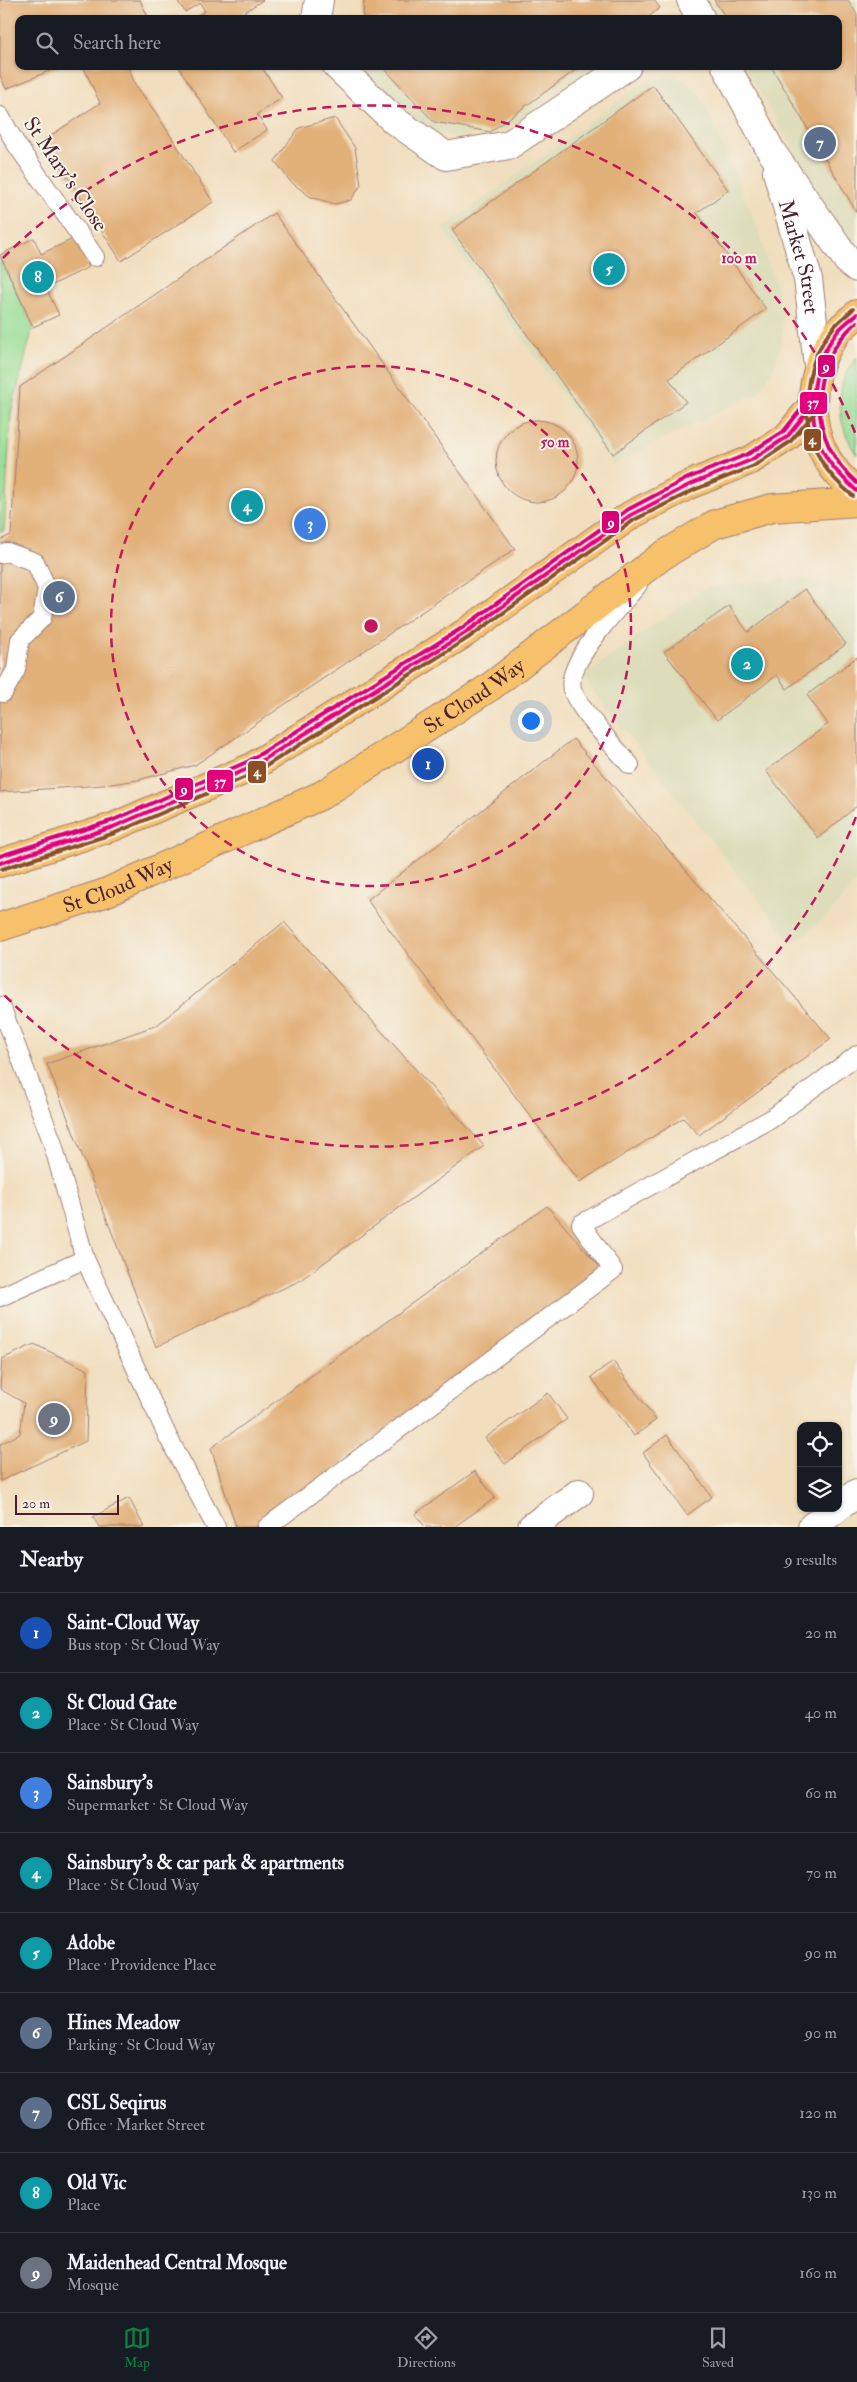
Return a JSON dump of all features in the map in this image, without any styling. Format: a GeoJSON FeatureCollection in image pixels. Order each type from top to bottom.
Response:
{"type":"FeatureCollection","features":[{"type":"Feature","properties":{"kind":"main road"},"geometry":{"type":"LineString","coordinates":[[857,314],[835,334],[818,365],[813,386],[812,406],[817,435],[829,462],[848,484],[857,491]]}},
{"type":"Feature","properties":{"kind":"main road"},"geometry":{"type":"LineString","coordinates":[[0,863],[113,827],[252,767],[465,632],[631,515],[691,484],[751,460],[788,437],[812,406]]}},
{"type":"Feature","properties":{"kind":"main road","name":"St Cloud Way"},"geometry":{"type":"LineString","coordinates":[[0,928],[105,893],[322,795],[490,687],[662,556],[715,524],[772,508],[857,502]]}},
{"type":"Feature","properties":{"kind":"street"},"geometry":{"type":"LineString","coordinates":[[317,15],[319,0]]}},
{"type":"Feature","properties":{"kind":"street"},"geometry":{"type":"LineString","coordinates":[[340,70],[395,121],[446,156],[509,145],[621,70]]}},
{"type":"Feature","properties":{"kind":"street","name":"Market Street"},"geometry":{"type":"LineString","coordinates":[[728,70],[771,151],[848,261],[857,268]]}},
{"type":"Feature","properties":{"kind":"street","name":"Market Street"},"geometry":{"type":"LineString","coordinates":[[771,151],[808,279],[818,365]]}},
{"type":"Feature","properties":{"kind":"street"},"geometry":{"type":"LineString","coordinates":[[532,1527],[578,1493]]}},
{"type":"Feature","properties":{"kind":"street"},"geometry":{"type":"LineString","coordinates":[[842,1505],[857,1493]]}},
{"type":"Feature","properties":{"kind":"street"},"geometry":{"type":"LineString","coordinates":[[812,1527],[833,1512]]}},
{"type":"Feature","properties":{"kind":"lane","name":"St Mary's Close"},"geometry":{"type":"LineString","coordinates":[[0,116],[16,144],[96,257]]}},
{"type":"Feature","properties":{"kind":"lane"},"geometry":{"type":"LineString","coordinates":[[0,554],[7,552],[35,562],[47,588],[42,618],[20,640],[16,670],[3,693]]}},
{"type":"Feature","properties":{"kind":"lane"},"geometry":{"type":"LineString","coordinates":[[630,765],[579,703],[572,691],[570,681],[574,666],[594,638],[662,556]]}},
{"type":"Feature","properties":{"kind":"lane"},"geometry":{"type":"LineString","coordinates":[[1,1006],[52,1141],[85,1259],[168,1437],[216,1527]]}},
{"type":"Feature","properties":{"kind":"lane"},"geometry":{"type":"LineString","coordinates":[[266,1527],[614,1270],[581,1224],[771,1119],[857,1055]]}},
{"type":"Feature","properties":{"kind":"lane"},"geometry":{"type":"LineString","coordinates":[[0,1297],[85,1259]]}},
{"type":"Feature","properties":{"kind":"shaded area"},"geometry":{"type":"Polygon","coordinates":[[[712,0],[857,0],[857,239],[853,241],[843,236],[747,70],[842,70],[842,15],[718,15],[712,0]]]}},
{"type":"Feature","properties":{"kind":"shaded area"},"geometry":{"type":"Polygon","coordinates":[[[360,70],[587,70],[506,129],[459,137],[417,127],[376,95],[360,70]]]}},
{"type":"Feature","properties":{"kind":"shaded area"},"geometry":{"type":"Polygon","coordinates":[[[678,75],[701,97],[757,226],[783,309],[782,343],[773,370],[759,392],[613,464],[442,229],[646,81],[678,75]]]}},
{"type":"Feature","properties":{"kind":"shaded area"},"geometry":{"type":"Polygon","coordinates":[[[798,578],[857,592],[857,882],[826,917],[793,944],[582,677],[707,587],[798,578]]]}},
{"type":"Feature","properties":{"kind":"green space"},"geometry":{"type":"Polygon","coordinates":[[[0,258],[33,327],[11,412],[4,530],[0,532],[0,258]]]}},
{"type":"Feature","properties":{"kind":"green space"},"geometry":{"type":"Polygon","coordinates":[[[857,357],[857,455],[845,432],[840,406],[844,380],[849,368],[857,357]]]}},
{"type":"Feature","properties":{"kind":"building"},"geometry":{"type":"Polygon","coordinates":[[[0,0],[140,0],[147,15],[15,15],[15,70],[51,70],[6,89],[0,75],[0,0]]]}},
{"type":"Feature","properties":{"kind":"building"},"geometry":{"type":"Polygon","coordinates":[[[177,0],[263,0],[243,13],[244,15],[199,15],[205,11],[200,3],[185,12],[177,0]]]}},
{"type":"Feature","properties":{"kind":"building"},"geometry":{"type":"Polygon","coordinates":[[[364,0],[654,0],[660,8],[651,15],[363,15],[364,0]]]}},
{"type":"Feature","properties":{"kind":"building"},"geometry":{"type":"Polygon","coordinates":[[[714,0],[848,0],[857,14],[857,213],[773,70],[842,70],[842,15],[724,15],[714,0]]]}},
{"type":"Feature","properties":{"kind":"building"},"geometry":{"type":"Polygon","coordinates":[[[85,70],[130,70],[135,84],[158,116],[213,202],[121,261],[44,140],[100,103],[85,70]]]}},
{"type":"Feature","properties":{"kind":"building"},"geometry":{"type":"Polygon","coordinates":[[[181,70],[264,70],[282,98],[257,114],[267,130],[233,152],[181,70]]]}},
{"type":"Feature","properties":{"kind":"building"},"geometry":{"type":"Polygon","coordinates":[[[386,70],[575,70],[490,132],[434,122],[386,70]]]}},
{"type":"Feature","properties":{"kind":"building"},"geometry":{"type":"Polygon","coordinates":[[[653,85],[728,190],[697,213],[766,309],[669,379],[686,402],[613,454],[452,230],[653,85]]]}},
{"type":"Feature","properties":{"kind":"building"},"geometry":{"type":"Polygon","coordinates":[[[335,118],[355,148],[361,185],[351,200],[335,204],[311,197],[290,181],[275,161],[299,128],[335,118]]]}},
{"type":"Feature","properties":{"kind":"building"},"geometry":{"type":"Polygon","coordinates":[[[274,213],[515,549],[195,765],[138,780],[104,785],[0,792],[0,540],[11,535],[20,387],[274,213]]]}},
{"type":"Feature","properties":{"kind":"building"},"geometry":{"type":"Polygon","coordinates":[[[34,238],[41,254],[75,238],[89,267],[46,288],[59,315],[33,327],[0,255],[34,238]]]}},
{"type":"Feature","properties":{"kind":"building"},"geometry":{"type":"Polygon","coordinates":[[[537,420],[553,423],[566,432],[575,445],[578,461],[575,477],[566,490],[553,499],[537,502],[521,499],[508,490],[499,477],[496,461],[499,445],[508,432],[521,423],[537,420]]]}},
{"type":"Feature","properties":{"kind":"building"},"geometry":{"type":"Polygon","coordinates":[[[805,589],[846,644],[787,689],[777,675],[717,720],[664,652],[729,606],[748,632],[805,589]]]}},
{"type":"Feature","properties":{"kind":"building"},"geometry":{"type":"Polygon","coordinates":[[[857,657],[857,806],[818,838],[766,771],[828,724],[807,695],[857,657]]]}},
{"type":"Feature","properties":{"kind":"building"},"geometry":{"type":"Polygon","coordinates":[[[573,739],[831,1039],[699,1135],[683,1118],[580,1182],[367,900],[573,739]]]}},
{"type":"Feature","properties":{"kind":"building"},"geometry":{"type":"Polygon","coordinates":[[[284,922],[484,1146],[299,1281],[156,1347],[47,1064],[157,1025],[284,922]]]}},
{"type":"Feature","properties":{"kind":"building"},"geometry":{"type":"Polygon","coordinates":[[[547,1206],[604,1272],[255,1527],[236,1527],[211,1448],[547,1206]]]}},
{"type":"Feature","properties":{"kind":"building"},"geometry":{"type":"Polygon","coordinates":[[[34,1344],[88,1370],[86,1441],[0,1481],[0,1444],[20,1434],[24,1403],[0,1389],[2,1359],[34,1344]]]}},
{"type":"Feature","properties":{"kind":"building"},"geometry":{"type":"Polygon","coordinates":[[[613,1361],[656,1420],[634,1436],[591,1377],[613,1361]]]}},
{"type":"Feature","properties":{"kind":"building"},"geometry":{"type":"Polygon","coordinates":[[[548,1393],[567,1419],[505,1464],[485,1438],[548,1393]]]}},
{"type":"Feature","properties":{"kind":"building"},"geometry":{"type":"Polygon","coordinates":[[[667,1435],[712,1497],[687,1515],[643,1453],[667,1435]]]}},
{"type":"Feature","properties":{"kind":"building"},"geometry":{"type":"Polygon","coordinates":[[[475,1471],[495,1498],[454,1527],[425,1527],[415,1514],[475,1471]]]}},
{"type":"Feature","properties":{"kind":"building"},"geometry":{"type":"Polygon","coordinates":[[[129,1498],[144,1527],[99,1527],[93,1517],[129,1498]]]}},
{"type":"Feature","properties":{"kind":"transit line","name":"4"},"geometry":{"type":"LineString","coordinates":[[853,309],[837,323],[823,342],[815,358],[807,394],[809,429],[814,446],[822,462],[836,481],[853,496]]}},
{"type":"Feature","properties":{"kind":"transit line","name":"37"},"geometry":{"type":"LineString","coordinates":[[857,314],[837,332],[828,346],[816,378],[813,395],[815,429],[820,445],[828,460],[857,491]]}},
{"type":"Feature","properties":{"kind":"transit line","name":"9"},"geometry":{"type":"LineString","coordinates":[[857,322],[840,339],[828,359],[821,380],[819,402],[822,424],[829,446],[841,466],[857,483]]}},
{"type":"Feature","properties":{"kind":"transit line","name":"9"},"geometry":{"type":"LineString","coordinates":[[0,856],[111,821],[249,761],[462,628],[627,510],[688,478],[748,454],[783,432],[807,402]]}},
{"type":"Feature","properties":{"kind":"transit line","name":"37"},"geometry":{"type":"LineString","coordinates":[[0,863],[113,827],[252,767],[465,633],[631,515],[691,484],[751,460],[787,437],[812,406]]}},
{"type":"Feature","properties":{"kind":"transit line","name":"4"},"geometry":{"type":"LineString","coordinates":[[2,869],[115,833],[255,773],[468,638],[634,520],[694,490],[754,466],[790,442],[817,410]]}},
{"type":"Feature","properties":{"kind":"place","name":"CSL Seqirus"},"geometry":{"type":"Point","coordinates":[820,143]}},
{"type":"Feature","properties":{"kind":"place","name":"Adobe"},"geometry":{"type":"Point","coordinates":[609,269]}},
{"type":"Feature","properties":{"kind":"place","name":"Old Vic"},"geometry":{"type":"Point","coordinates":[38,277]}},
{"type":"Feature","properties":{"kind":"place","name":"Sainsbury's & car park & apartments"},"geometry":{"type":"Point","coordinates":[247,506]}},
{"type":"Feature","properties":{"kind":"place","name":"Sainsbury's"},"geometry":{"type":"Point","coordinates":[310,524]}},
{"type":"Feature","properties":{"kind":"place","name":"Hines Meadow"},"geometry":{"type":"Point","coordinates":[59,597]}},
{"type":"Feature","properties":{"kind":"place","name":"St Cloud Gate"},"geometry":{"type":"Point","coordinates":[747,664]}},
{"type":"Feature","properties":{"kind":"place","name":"Saint-Cloud Way"},"geometry":{"type":"Point","coordinates":[428,764]}},
{"type":"Feature","properties":{"kind":"place","name":"Maidenhead Central Mosque"},"geometry":{"type":"Point","coordinates":[54,1419]}}]}
